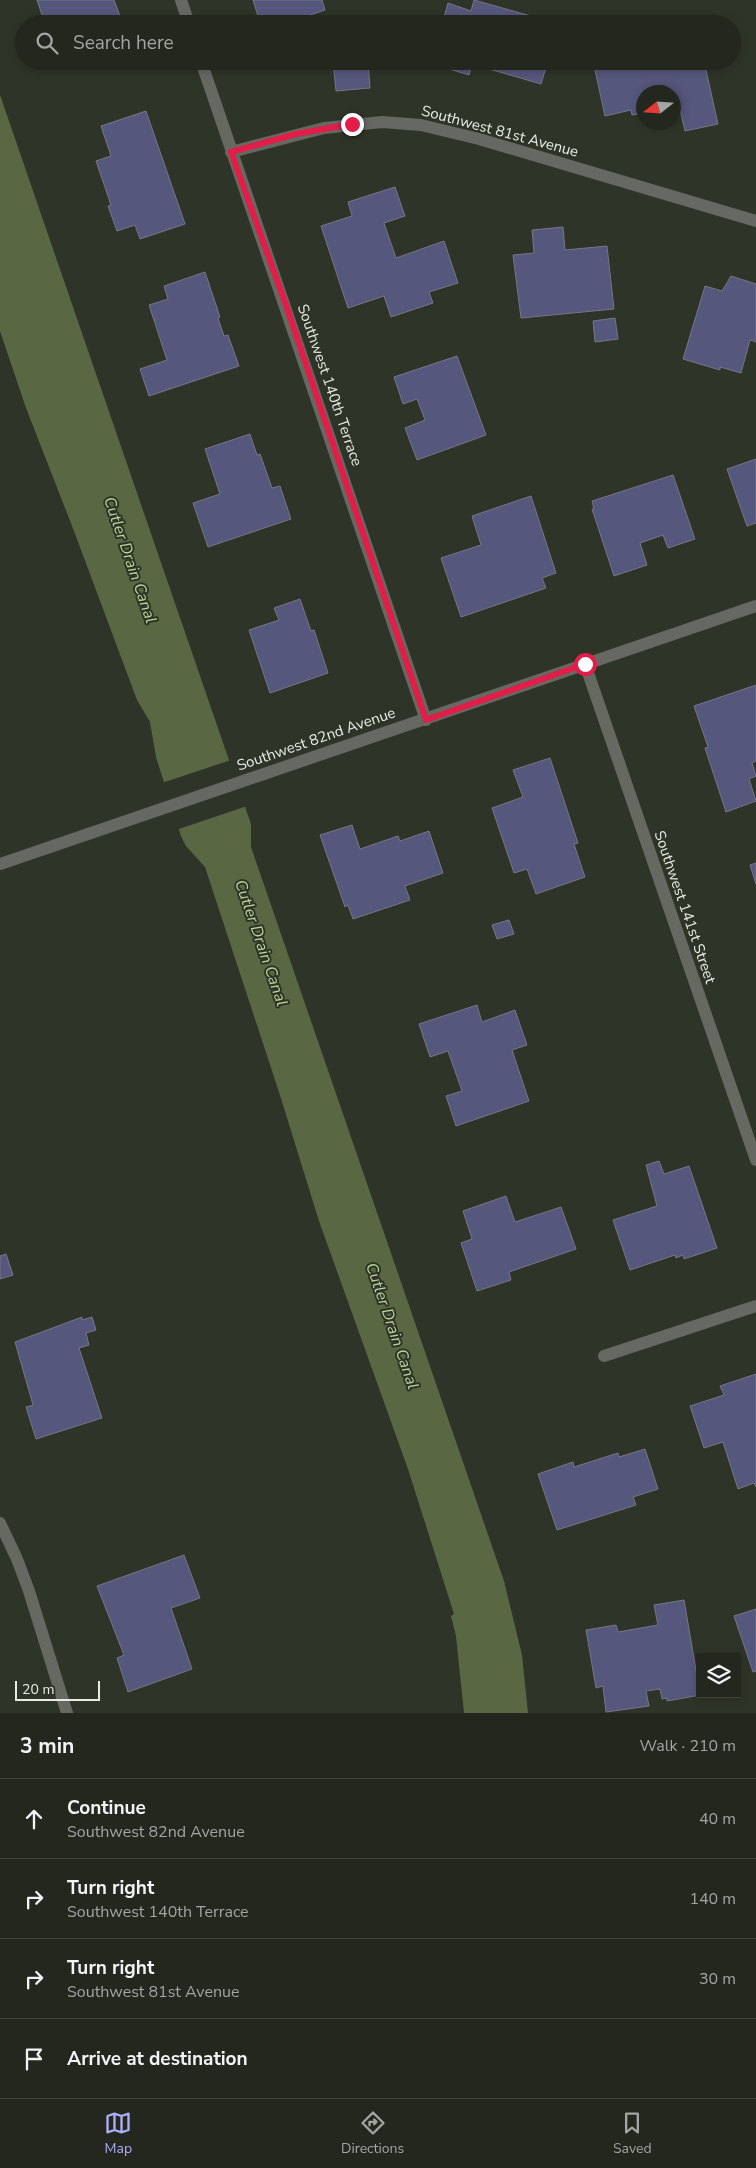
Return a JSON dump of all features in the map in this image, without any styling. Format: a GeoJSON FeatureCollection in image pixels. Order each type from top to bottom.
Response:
{"type":"FeatureCollection","features":[{"type":"Feature","properties":{"kind":"street"},"geometry":{"type":"LineString","coordinates":[[181,0],[185,15]]}},
{"type":"Feature","properties":{"kind":"street","name":"Southwest 140th Terrace"},"geometry":{"type":"LineString","coordinates":[[204,70],[287,308],[426,720]]}},
{"type":"Feature","properties":{"kind":"street","name":"Southwest 81st Avenue"},"geometry":{"type":"LineString","coordinates":[[231,152],[296,134],[352,124],[382,122],[421,125],[489,142],[756,221]]}},
{"type":"Feature","properties":{"kind":"street","name":"Southwest 82nd Avenue"},"geometry":{"type":"LineString","coordinates":[[0,864],[756,606]]}},
{"type":"Feature","properties":{"kind":"street","name":"Southwest 141st Street"},"geometry":{"type":"LineString","coordinates":[[585,664],[756,1160]]}},
{"type":"Feature","properties":{"kind":"street"},"geometry":{"type":"LineString","coordinates":[[604,1356],[756,1306]]}},
{"type":"Feature","properties":{"kind":"street"},"geometry":{"type":"LineString","coordinates":[[0,1523],[17,1559],[29,1591],[67,1713]]}},
{"type":"Feature","properties":{"kind":"water","name":"Cutler Drain Canal"},"geometry":{"type":"Polygon","coordinates":[[[0,95],[251,824],[251,847],[504,1581],[522,1655],[528,1713],[464,1713],[456,1636],[451,1616],[454,1614],[408,1469],[319,1221],[205,867],[186,846],[181,836],[156,757],[150,722],[137,700],[26,408],[0,331],[0,95]]]}},
{"type":"Feature","properties":{"kind":"pier"},"geometry":{"type":"Polygon","coordinates":[[[231,760],[247,806],[176,830],[162,783],[231,760]]]}},
{"type":"Feature","properties":{"kind":"building"},"geometry":{"type":"Polygon","coordinates":[[[37,0],[114,0],[120,15],[42,15],[37,0]]]}},
{"type":"Feature","properties":{"kind":"building"},"geometry":{"type":"Polygon","coordinates":[[[253,0],[322,0],[325,10],[310,15],[258,15],[253,0]]]}},
{"type":"Feature","properties":{"kind":"building"},"geometry":{"type":"Polygon","coordinates":[[[474,0],[527,15],[445,15],[448,3],[471,11],[474,0]]]}},
{"type":"Feature","properties":{"kind":"building"},"geometry":{"type":"Polygon","coordinates":[[[334,70],[369,70],[370,88],[336,91],[334,70]]]}},
{"type":"Feature","properties":{"kind":"building"},"geometry":{"type":"Polygon","coordinates":[[[453,70],[470,70],[469,75],[453,70]]]}},
{"type":"Feature","properties":{"kind":"building"},"geometry":{"type":"Polygon","coordinates":[[[493,70],[545,70],[541,84],[493,70]]]}},
{"type":"Feature","properties":{"kind":"building"},"geometry":{"type":"Polygon","coordinates":[[[595,70],[706,70],[718,124],[685,131],[681,114],[681,85],[636,85],[636,114],[632,115],[631,110],[605,116],[595,70]]]}},
{"type":"Feature","properties":{"kind":"building"},"geometry":{"type":"Polygon","coordinates":[[[146,111],[185,224],[140,239],[135,225],[117,231],[108,206],[111,205],[96,161],[111,156],[101,126],[146,111]]]}},
{"type":"Feature","properties":{"kind":"building"},"geometry":{"type":"Polygon","coordinates":[[[395,187],[405,216],[384,223],[396,258],[444,241],[458,283],[429,292],[433,303],[391,317],[384,296],[348,308],[321,226],[352,216],[348,202],[395,187]]]}},
{"type":"Feature","properties":{"kind":"building"},"geometry":{"type":"Polygon","coordinates":[[[563,227],[565,250],[607,246],[614,309],[521,318],[513,255],[534,253],[532,230],[563,227]]]}},
{"type":"Feature","properties":{"kind":"building"},"geometry":{"type":"Polygon","coordinates":[[[205,272],[220,317],[218,318],[224,336],[228,335],[239,366],[149,396],[140,369],[167,360],[149,305],[168,299],[164,286],[205,272]]]}},
{"type":"Feature","properties":{"kind":"building"},"geometry":{"type":"Polygon","coordinates":[[[731,276],[756,284],[756,342],[750,340],[741,373],[720,367],[720,370],[683,359],[705,286],[722,291],[731,276]]]}},
{"type":"Feature","properties":{"kind":"building"},"geometry":{"type":"Polygon","coordinates":[[[615,318],[618,339],[595,342],[593,321],[615,318]]]}},
{"type":"Feature","properties":{"kind":"building"},"geometry":{"type":"Polygon","coordinates":[[[457,356],[486,435],[417,460],[405,428],[425,420],[417,399],[403,404],[394,377],[457,356]]]}},
{"type":"Feature","properties":{"kind":"building"},"geometry":{"type":"Polygon","coordinates":[[[250,434],[257,455],[260,454],[272,488],[280,486],[291,519],[208,547],[193,503],[220,494],[205,449],[250,434]]]}},
{"type":"Feature","properties":{"kind":"building"},"geometry":{"type":"Polygon","coordinates":[[[756,459],[756,523],[747,526],[727,469],[756,459]]]}},
{"type":"Feature","properties":{"kind":"building"},"geometry":{"type":"Polygon","coordinates":[[[673,475],[695,539],[668,548],[663,535],[640,543],[647,565],[614,576],[592,509],[594,509],[592,501],[673,475]]]}},
{"type":"Feature","properties":{"kind":"building"},"geometry":{"type":"Polygon","coordinates":[[[531,496],[556,573],[542,578],[546,588],[461,617],[441,558],[481,545],[472,516],[531,496]]]}},
{"type":"Feature","properties":{"kind":"building"},"geometry":{"type":"Polygon","coordinates":[[[300,599],[311,631],[314,630],[328,673],[270,693],[249,630],[279,620],[274,608],[300,599]]]}},
{"type":"Feature","properties":{"kind":"building"},"geometry":{"type":"Polygon","coordinates":[[[756,685],[756,761],[752,763],[756,776],[749,779],[756,801],[726,812],[705,748],[708,747],[694,706],[756,685]]]}},
{"type":"Feature","properties":{"kind":"building"},"geometry":{"type":"Polygon","coordinates":[[[550,758],[578,843],[574,844],[585,877],[536,894],[527,869],[514,873],[492,808],[523,797],[513,770],[550,758]]]}},
{"type":"Feature","properties":{"kind":"building"},"geometry":{"type":"Polygon","coordinates":[[[352,825],[360,849],[398,836],[400,841],[429,831],[443,873],[405,886],[410,900],[353,919],[348,905],[345,907],[320,835],[352,825]]]}},
{"type":"Feature","properties":{"kind":"building"},"geometry":{"type":"Polygon","coordinates":[[[756,863],[756,884],[750,865],[756,863]]]}},
{"type":"Feature","properties":{"kind":"building"},"geometry":{"type":"Polygon","coordinates":[[[509,920],[514,934],[497,939],[492,925],[509,920]]]}},
{"type":"Feature","properties":{"kind":"building"},"geometry":{"type":"Polygon","coordinates":[[[477,1005],[482,1022],[515,1010],[527,1045],[512,1050],[529,1101],[456,1126],[446,1096],[462,1091],[448,1051],[430,1057],[419,1024],[477,1005]]]}},
{"type":"Feature","properties":{"kind":"building"},"geometry":{"type":"Polygon","coordinates":[[[659,1161],[664,1174],[689,1166],[717,1248],[684,1259],[683,1255],[676,1258],[675,1255],[630,1270],[613,1220],[657,1206],[646,1165],[659,1161]]]}},
{"type":"Feature","properties":{"kind":"building"},"geometry":{"type":"Polygon","coordinates":[[[506,1196],[515,1222],[561,1207],[576,1249],[509,1272],[511,1280],[477,1291],[461,1243],[472,1239],[463,1211],[506,1196]]]}},
{"type":"Feature","properties":{"kind":"building"},"geometry":{"type":"Polygon","coordinates":[[[6,1254],[13,1275],[0,1279],[0,1256],[6,1254]]]}},
{"type":"Feature","properties":{"kind":"building"},"geometry":{"type":"Polygon","coordinates":[[[82,1317],[82,1320],[92,1317],[96,1330],[86,1333],[89,1345],[79,1348],[102,1418],[36,1439],[26,1407],[33,1405],[15,1342],[82,1317]]]}},
{"type":"Feature","properties":{"kind":"building"},"geometry":{"type":"Polygon","coordinates":[[[756,1374],[756,1487],[754,1483],[738,1489],[723,1442],[704,1448],[690,1406],[724,1395],[720,1386],[756,1374]]]}},
{"type":"Feature","properties":{"kind":"building"},"geometry":{"type":"Polygon","coordinates":[[[645,1449],[658,1489],[633,1497],[636,1505],[557,1530],[538,1474],[573,1462],[574,1467],[618,1453],[619,1457],[645,1449]]]}},
{"type":"Feature","properties":{"kind":"building"},"geometry":{"type":"Polygon","coordinates":[[[184,1555],[200,1598],[171,1608],[192,1669],[128,1692],[117,1658],[124,1655],[97,1586],[184,1555]]]}},
{"type":"Feature","properties":{"kind":"building"},"geometry":{"type":"Polygon","coordinates":[[[684,1600],[696,1670],[696,1696],[667,1701],[667,1698],[662,1699],[660,1689],[646,1691],[649,1706],[606,1712],[603,1686],[596,1688],[586,1630],[616,1625],[618,1632],[658,1625],[654,1605],[684,1600]]]}},
{"type":"Feature","properties":{"kind":"building"},"geometry":{"type":"Polygon","coordinates":[[[756,1609],[756,1671],[753,1672],[734,1616],[756,1609]]]}},
{"type":"Feature","properties":{"kind":"route"},"geometry":{"type":"LineString","coordinates":[[352,124],[296,134],[231,152],[287,308],[426,720],[585,664]]}}]}
